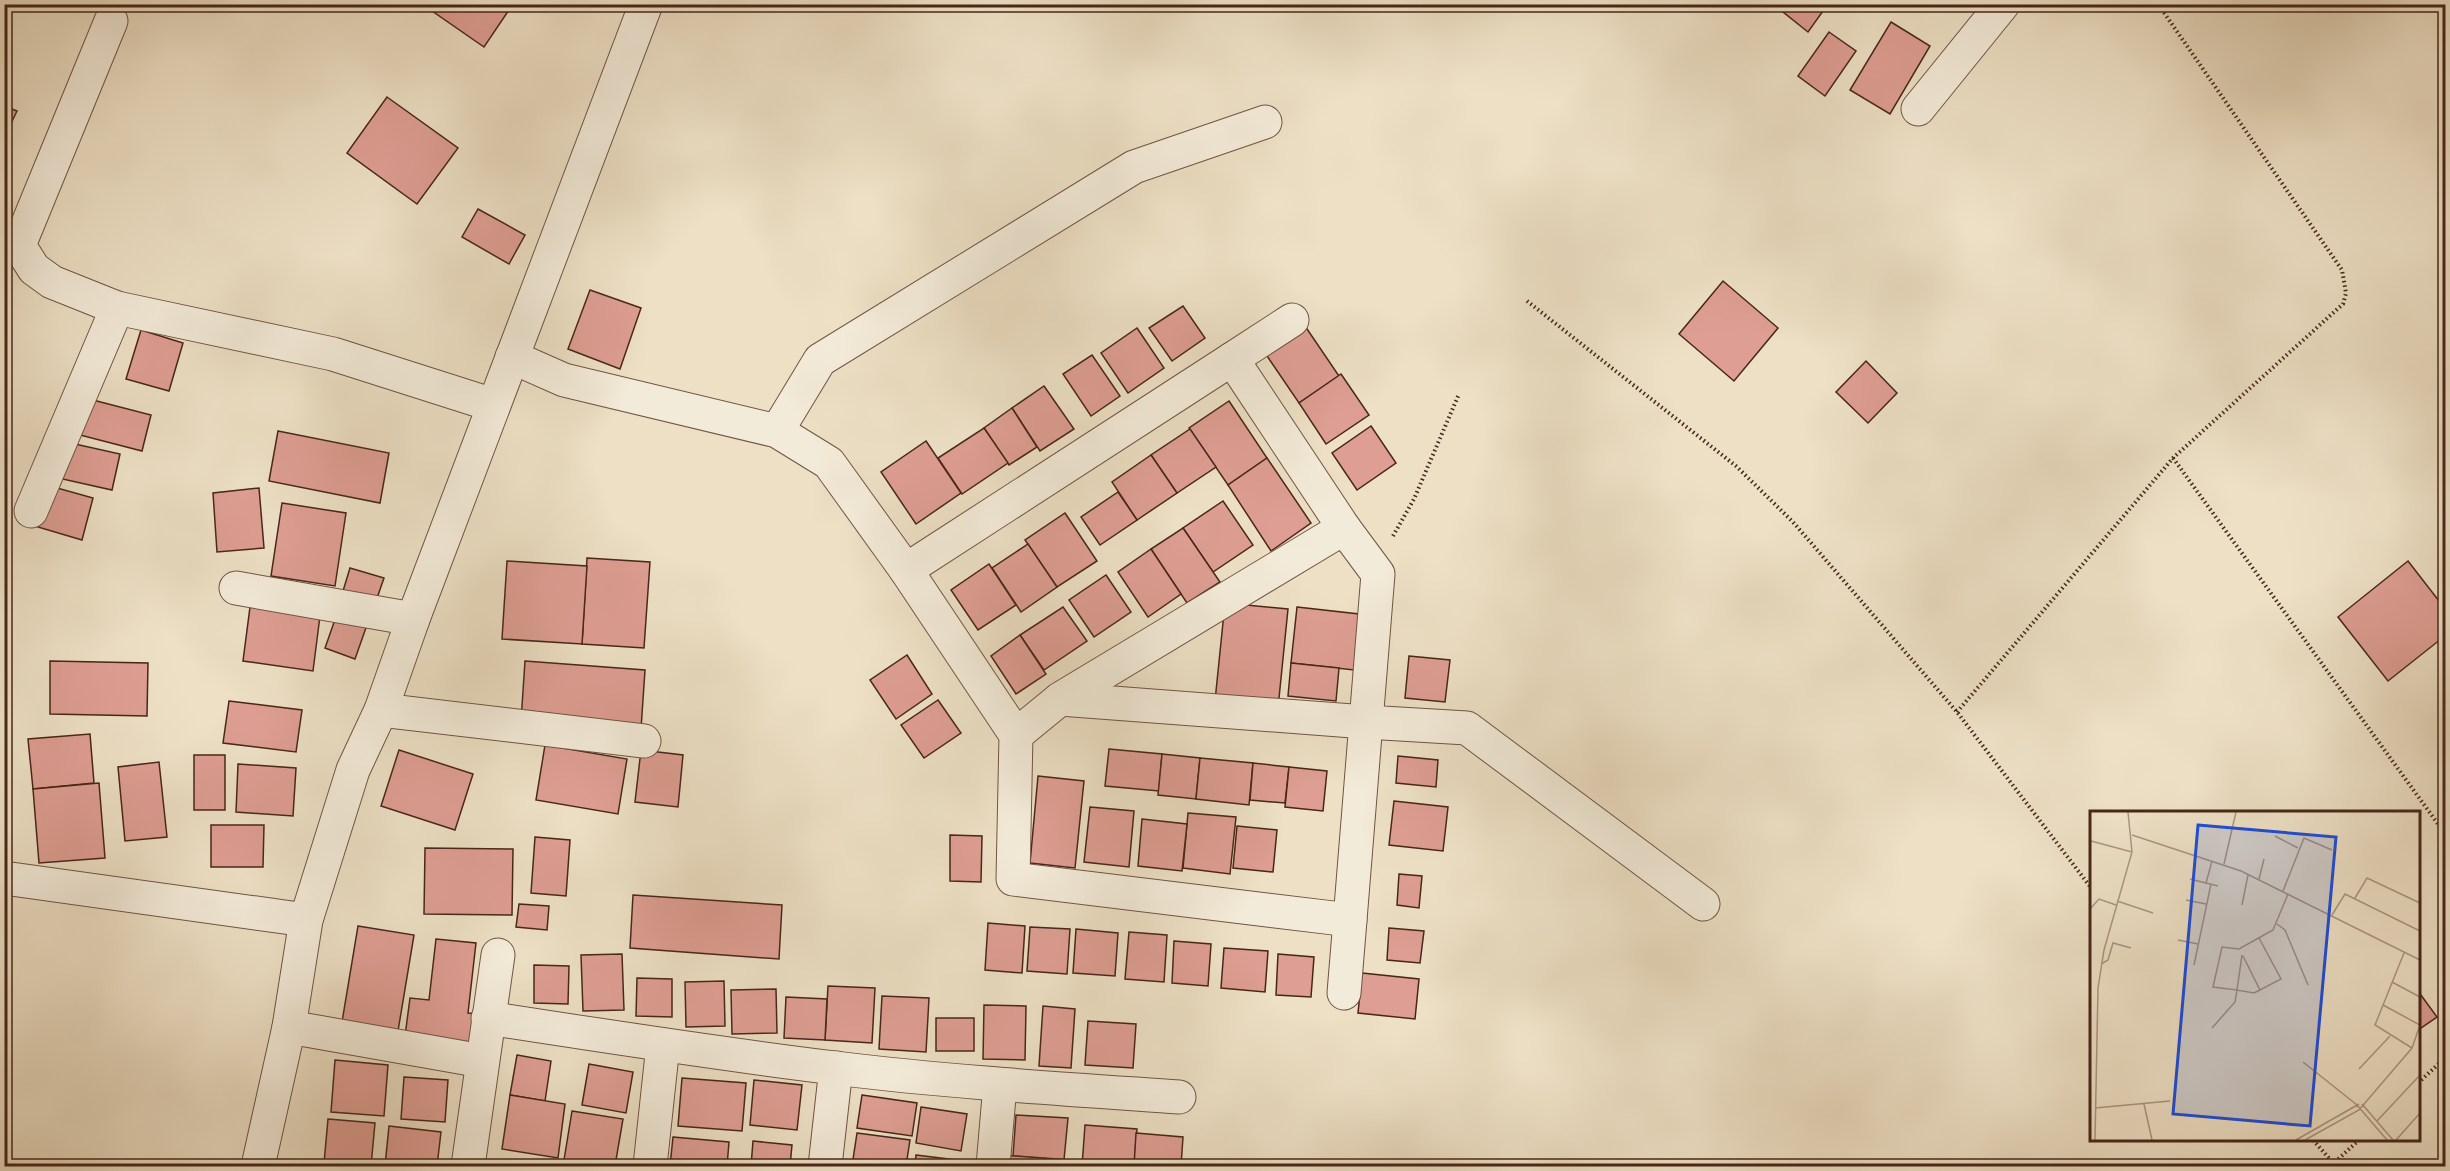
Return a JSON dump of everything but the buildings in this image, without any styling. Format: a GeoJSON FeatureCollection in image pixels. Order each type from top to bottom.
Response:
{"type":"FeatureCollection","features":[{"type":"Feature","properties":{"kind":"street"},"geometry":{"type":"LineString","coordinates":[[258,1167],[289,1027],[306,920],[353,770],[381,710],[503,379],[646,4]]}},
{"type":"Feature","properties":{"kind":"street"},"geometry":{"type":"LineString","coordinates":[[1918,109],[2003,4]]}},
{"type":"Feature","properties":{"kind":"street"},"geometry":{"type":"LineString","coordinates":[[111,21],[20,247],[34,268],[52,282],[117,308],[333,354],[503,379],[564,380],[777,431],[829,463],[906,570],[1016,735],[1013,879],[1350,920]]}},
{"type":"Feature","properties":{"kind":"street"},"geometry":{"type":"LineString","coordinates":[[777,431],[820,360],[1134,167],[1265,122]]}},
{"type":"Feature","properties":{"kind":"street"},"geometry":{"type":"LineString","coordinates":[[31,511],[117,308]]}},
{"type":"Feature","properties":{"kind":"street"},"geometry":{"type":"LineString","coordinates":[[906,570],[1292,320]]}},
{"type":"Feature","properties":{"kind":"street"},"geometry":{"type":"LineString","coordinates":[[1232,358],[1344,528],[1378,574],[1344,993]]}},
{"type":"Feature","properties":{"kind":"street"},"geometry":{"type":"LineString","coordinates":[[1016,735],[1060,699],[1344,528]]}},
{"type":"Feature","properties":{"kind":"street"},"geometry":{"type":"LineString","coordinates":[[236,588],[413,619]]}},
{"type":"Feature","properties":{"kind":"street"},"geometry":{"type":"LineString","coordinates":[[1060,699],[1467,728],[1703,904]]}},
{"type":"Feature","properties":{"kind":"street"},"geometry":{"type":"LineString","coordinates":[[381,710],[644,741]]}},
{"type":"Feature","properties":{"kind":"street"},"geometry":{"type":"LineString","coordinates":[[4,878],[306,920]]}},
{"type":"Feature","properties":{"kind":"street"},"geometry":{"type":"LineString","coordinates":[[468,1167],[498,955]]}},
{"type":"Feature","properties":{"kind":"street"},"geometry":{"type":"LineString","coordinates":[[489,1018],[663,1045],[836,1068],[1000,1085],[1179,1097]]}},
{"type":"Feature","properties":{"kind":"street"},"geometry":{"type":"LineString","coordinates":[[289,1027],[482,1061]]}},
{"type":"Feature","properties":{"kind":"street"},"geometry":{"type":"LineString","coordinates":[[650,1167],[663,1045]]}},
{"type":"Feature","properties":{"kind":"street"},"geometry":{"type":"LineString","coordinates":[[825,1167],[836,1068]]}},
{"type":"Feature","properties":{"kind":"street"},"geometry":{"type":"LineString","coordinates":[[993,1167],[1000,1085]]}},
{"type":"Feature","properties":{"kind":"path"},"geometry":{"type":"LineString","coordinates":[[1958,712],[2173,458],[2343,304],[2346,293],[2342,270],[2158,4]]}},
{"type":"Feature","properties":{"kind":"path"},"geometry":{"type":"LineString","coordinates":[[1527,301],[1736,466],[1793,522],[1958,712],[2090,889]]}},
{"type":"Feature","properties":{"kind":"path"},"geometry":{"type":"LineString","coordinates":[[1375,568],[1414,499],[1459,394]]}},
{"type":"Feature","properties":{"kind":"path"},"geometry":{"type":"LineString","coordinates":[[2173,458],[2445,835]]}},
{"type":"Feature","properties":{"kind":"path"},"geometry":{"type":"LineString","coordinates":[[2420,1081],[2445,1057]]}},
{"type":"Feature","properties":{"kind":"path"},"geometry":{"type":"LineString","coordinates":[[2314,1141],[2335,1165],[2358,1141]]}}]}
